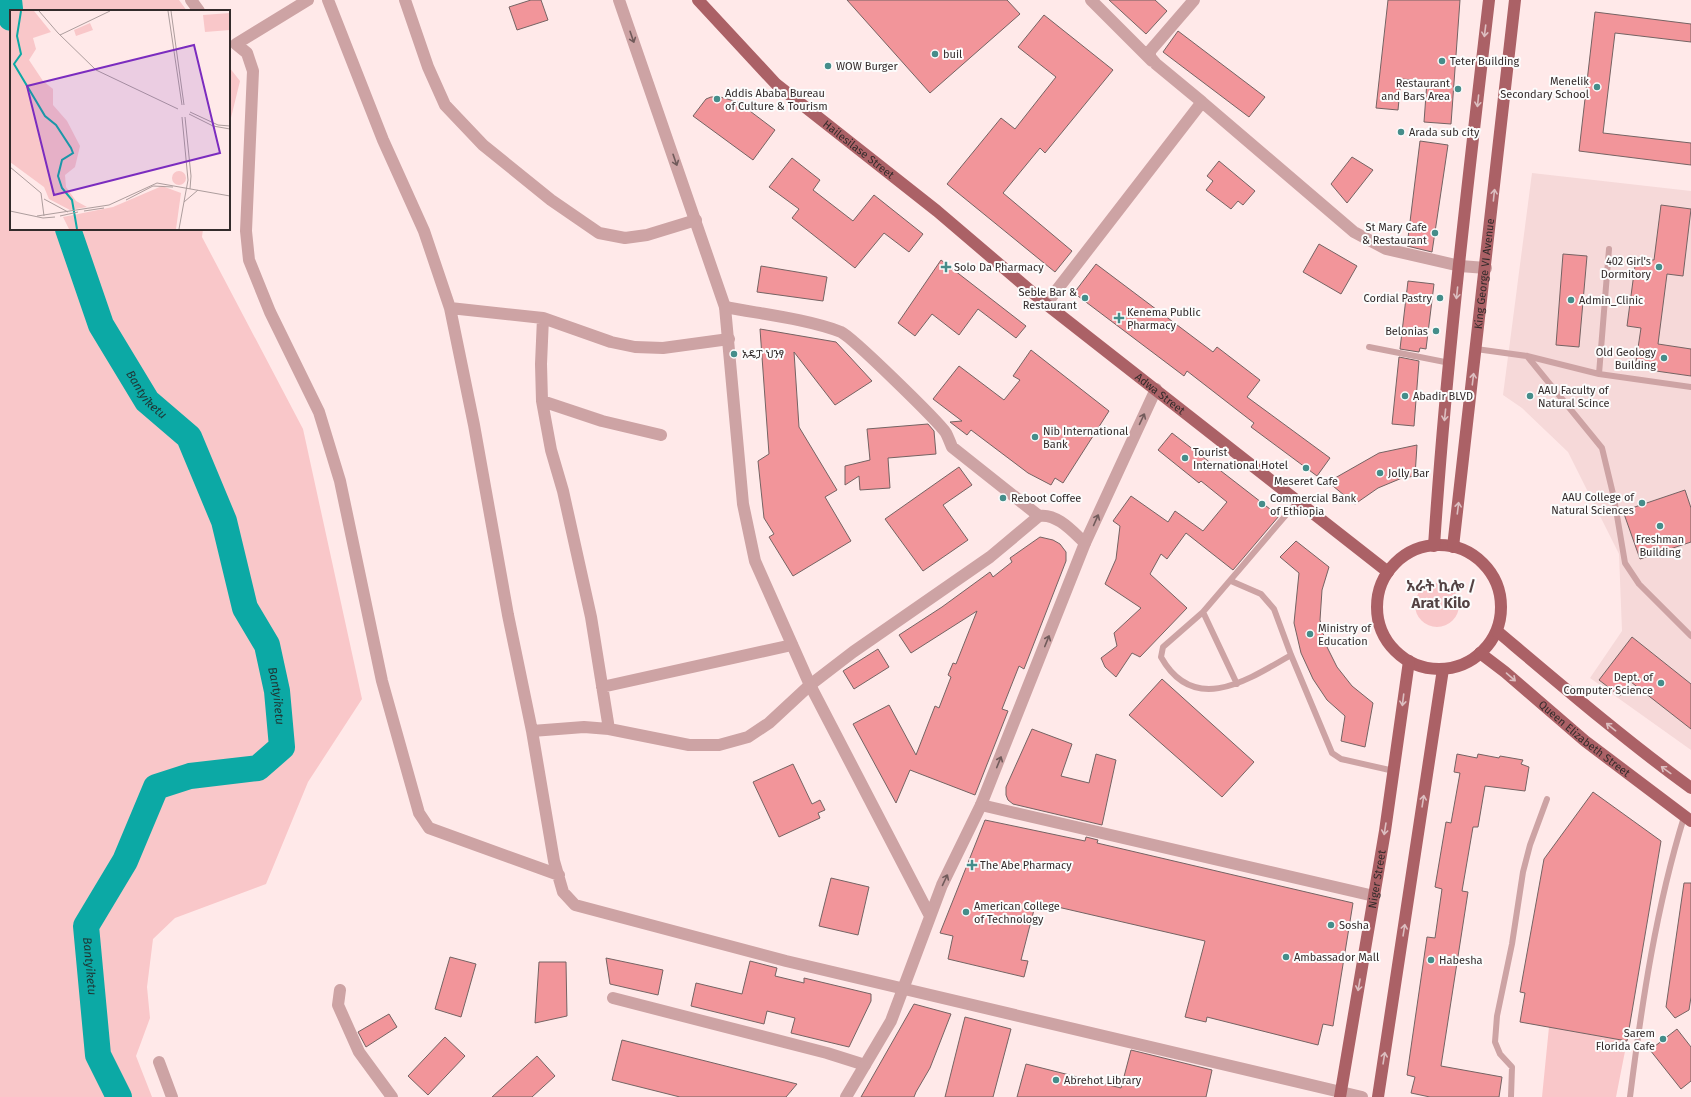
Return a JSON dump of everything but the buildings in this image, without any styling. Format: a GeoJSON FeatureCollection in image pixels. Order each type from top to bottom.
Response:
{"type":"FeatureCollection","features":[{"type":"Feature","properties":{"kind":"main road","name":"Hailesilase Street"},"geometry":{"type":"LineString","coordinates":[[698,0],[776,84],[936,211]]}},
{"type":"Feature","properties":{"kind":"main road"},"geometry":{"type":"LineString","coordinates":[[1434,546],[1450,363],[1489,0]]}},
{"type":"Feature","properties":{"kind":"main road","name":"King George VI Avenue"},"geometry":{"type":"LineString","coordinates":[[1453,547],[1486,268],[1515,0]]}},
{"type":"Feature","properties":{"kind":"main road","name":"Adwa Street"},"geometry":{"type":"LineString","coordinates":[[936,211],[1046,304],[1388,572]]}},
{"type":"Feature","properties":{"kind":"main road"},"geometry":{"type":"LineString","coordinates":[[1434,546],[1453,547],[1468,553],[1484,564],[1495,580],[1500,598],[1501,617],[1497,631],[1480,654],[1461,665],[1442,669],[1432,668],[1409,661],[1398,654],[1387,640],[1379,623],[1377,606],[1379,594],[1388,572],[1400,559],[1416,550],[1434,546]]}},
{"type":"Feature","properties":{"kind":"main road"},"geometry":{"type":"LineString","coordinates":[[1497,631],[1594,713],[1691,788]]}},
{"type":"Feature","properties":{"kind":"main road","name":"Queen Elizabeth Street"},"geometry":{"type":"LineString","coordinates":[[1480,654],[1505,672],[1585,741],[1688,819]]}},
{"type":"Feature","properties":{"kind":"main road","name":"Niger Street"},"geometry":{"type":"LineString","coordinates":[[1341,1095],[1394,770],[1409,661]]}},
{"type":"Feature","properties":{"kind":"main road"},"geometry":{"type":"LineString","coordinates":[[1378,1097],[1442,669]]}},
{"type":"Feature","properties":{"kind":"street"},"geometry":{"type":"LineString","coordinates":[[191,0],[198,10]]}},
{"type":"Feature","properties":{"kind":"street"},"geometry":{"type":"LineString","coordinates":[[308,0],[232,41],[247,53],[253,71],[246,232],[249,260],[270,312],[320,412],[340,481],[382,681],[419,813],[429,828],[558,875]]}},
{"type":"Feature","properties":{"kind":"street"},"geometry":{"type":"LineString","coordinates":[[328,0],[383,140],[424,231],[450,308],[474,425],[508,615],[532,731],[554,861],[563,892],[575,905],[786,960],[904,987],[1341,1095],[1362,1097]]}},
{"type":"Feature","properties":{"kind":"street"},"geometry":{"type":"LineString","coordinates":[[405,0],[428,67],[445,105],[483,145],[551,200],[599,233],[625,238],[647,235],[696,220]]}},
{"type":"Feature","properties":{"kind":"street"},"geometry":{"type":"LineString","coordinates":[[619,0],[725,307],[743,504],[755,561],[810,685],[930,916]]}},
{"type":"Feature","properties":{"kind":"street"},"geometry":{"type":"LineString","coordinates":[[1091,0],[1156,64],[1354,232],[1386,250],[1460,266],[1486,268]]}},
{"type":"Feature","properties":{"kind":"street"},"geometry":{"type":"LineString","coordinates":[[1156,64],[1150,57],[1150,51],[1194,0]]}},
{"type":"Feature","properties":{"kind":"street"},"geometry":{"type":"LineString","coordinates":[[1046,304],[1202,102]]}},
{"type":"Feature","properties":{"kind":"street"},"geometry":{"type":"LineString","coordinates":[[725,307],[810,324],[842,333],[860,347],[946,432],[952,447],[1039,516]]}},
{"type":"Feature","properties":{"kind":"street"},"geometry":{"type":"LineString","coordinates":[[450,308],[543,318],[611,342],[635,347],[663,348],[729,339]]}},
{"type":"Feature","properties":{"kind":"street"},"geometry":{"type":"LineString","coordinates":[[543,318],[541,364],[542,401],[551,450],[563,491],[591,617],[609,729]]}},
{"type":"Feature","properties":{"kind":"street"},"geometry":{"type":"LineString","coordinates":[[846,1097],[891,1021],[942,885],[981,805],[1085,544],[1156,389]]}},
{"type":"Feature","properties":{"kind":"street"},"geometry":{"type":"LineString","coordinates":[[542,401],[602,421],[661,436]]}},
{"type":"Feature","properties":{"kind":"street"},"geometry":{"type":"LineString","coordinates":[[532,731],[584,727],[609,729],[689,745],[719,745],[748,737],[769,724],[810,685],[853,652],[990,557],[1039,516],[1048,515],[1060,521],[1085,544]]}},
{"type":"Feature","properties":{"kind":"street"},"geometry":{"type":"LineString","coordinates":[[602,687],[792,645]]}},
{"type":"Feature","properties":{"kind":"street"},"geometry":{"type":"LineString","coordinates":[[981,805],[1374,896]]}},
{"type":"Feature","properties":{"kind":"street"},"geometry":{"type":"LineString","coordinates":[[340,990],[338,1005],[359,1052],[392,1097]]}},
{"type":"Feature","properties":{"kind":"street"},"geometry":{"type":"LineString","coordinates":[[613,998],[827,1053],[865,1065]]}},
{"type":"Feature","properties":{"kind":"street"},"geometry":{"type":"LineString","coordinates":[[159,1062],[172,1097]]}},
{"type":"Feature","properties":{"kind":"lane"},"geometry":{"type":"LineString","coordinates":[[1599,374],[1609,249]]}},
{"type":"Feature","properties":{"kind":"lane"},"geometry":{"type":"LineString","coordinates":[[1369,347],[1450,363]]}},
{"type":"Feature","properties":{"kind":"lane"},"geometry":{"type":"LineString","coordinates":[[1476,349],[1527,356],[1599,374],[1691,387]]}},
{"type":"Feature","properties":{"kind":"lane"},"geometry":{"type":"LineString","coordinates":[[1527,356],[1602,448],[1614,498],[1625,563],[1638,584],[1691,636]]}},
{"type":"Feature","properties":{"kind":"lane"},"geometry":{"type":"LineString","coordinates":[[1291,655],[1237,684],[1215,690],[1203,690],[1188,685],[1169,671],[1161,657],[1163,648],[1204,612],[1298,501]]}},
{"type":"Feature","properties":{"kind":"lane"},"geometry":{"type":"LineString","coordinates":[[1230,581],[1262,594],[1274,609],[1291,655],[1332,753],[1341,759],[1394,770]]}},
{"type":"Feature","properties":{"kind":"lane"},"geometry":{"type":"LineString","coordinates":[[1204,612],[1237,684]]}},
{"type":"Feature","properties":{"kind":"lane"},"geometry":{"type":"LineString","coordinates":[[1511,1097],[1512,1067],[1500,1054],[1495,1042],[1497,1016],[1512,944],[1523,872],[1530,845],[1547,799]]}},
{"type":"Feature","properties":{"kind":"lane"},"geometry":{"type":"LineString","coordinates":[[1630,1097],[1651,948],[1675,848],[1688,819]]}},
{"type":"Feature","properties":{"kind":"shaded area"},"geometry":{"type":"Polygon","coordinates":[[[0,0],[179,0],[186,10],[10,10],[10,230],[203,230],[202,237],[303,429],[362,699],[308,782],[266,884],[175,918],[153,939],[147,987],[150,1018],[136,1056],[152,1097],[0,1097],[0,0]]]}},
{"type":"Feature","properties":{"kind":"shaded area"},"geometry":{"type":"Polygon","coordinates":[[[230,68],[240,81],[230,122],[230,68]]]}},
{"type":"Feature","properties":{"kind":"shaded area","name":"AAU College of Natural Sciences"},"geometry":{"type":"Polygon","coordinates":[[[1532,173],[1691,191],[1691,750],[1590,678],[1622,631],[1619,554],[1568,452],[1522,408],[1503,395],[1532,173]]]}},
{"type":"Feature","properties":{"kind":"shaded area"},"geometry":{"type":"Polygon","coordinates":[[[1437,583],[1449,587],[1455,593],[1459,605],[1455,617],[1449,623],[1437,627],[1425,623],[1419,617],[1415,605],[1419,593],[1425,587],[1437,583]]]}},
{"type":"Feature","properties":{"kind":"shaded area"},"geometry":{"type":"Polygon","coordinates":[[[1549,1027],[1627,1041],[1616,1097],[1542,1097],[1549,1027]]]}},
{"type":"Feature","properties":{"kind":"waterway","name":"Bantyiketu"},"geometry":{"type":"LineString","coordinates":[[9,0],[10,10]]}},
{"type":"Feature","properties":{"kind":"waterway","name":"Bantyiketu"},"geometry":{"type":"LineString","coordinates":[[68,230],[101,325],[147,401],[189,437],[224,521],[245,608],[267,645],[277,691],[282,747],[258,768],[190,776],[156,787],[125,861],[86,926],[98,1055],[119,1097]]}},
{"type":"Feature","properties":{"kind":"place","name":"buil"},"geometry":{"type":"Point","coordinates":[935,54]}},
{"type":"Feature","properties":{"kind":"place","name":"Teter Building"},"geometry":{"type":"Point","coordinates":[1442,61]}},
{"type":"Feature","properties":{"kind":"place","name":"WOW Burger"},"geometry":{"type":"Point","coordinates":[828,66]}},
{"type":"Feature","properties":{"kind":"place","name":"Menelik Secondary School"},"geometry":{"type":"Point","coordinates":[1597,87]}},
{"type":"Feature","properties":{"kind":"place","name":"Restaurant and Bars Area"},"geometry":{"type":"Point","coordinates":[1458,89]}},
{"type":"Feature","properties":{"kind":"place","name":"Addis Ababa Bureau of Culture & Tourism"},"geometry":{"type":"Point","coordinates":[717,99]}},
{"type":"Feature","properties":{"kind":"place","name":"Arada sub city"},"geometry":{"type":"Point","coordinates":[1401,132]}},
{"type":"Feature","properties":{"kind":"place","name":"St Mary Cafe & Restaurant"},"geometry":{"type":"Point","coordinates":[1435,233]}},
{"type":"Feature","properties":{"kind":"place","name":"Solo Da Pharmacy"},"geometry":{"type":"Point","coordinates":[946,267]}},
{"type":"Feature","properties":{"kind":"place","name":"402 Girl's Dormitory"},"geometry":{"type":"Point","coordinates":[1659,267]}},
{"type":"Feature","properties":{"kind":"place","name":"Seble Bar & Restaurant"},"geometry":{"type":"Point","coordinates":[1085,298]}},
{"type":"Feature","properties":{"kind":"place","name":"Cordial Pastry"},"geometry":{"type":"Point","coordinates":[1440,298]}},
{"type":"Feature","properties":{"kind":"place","name":"Admin_Clinic"},"geometry":{"type":"Point","coordinates":[1571,300]}},
{"type":"Feature","properties":{"kind":"place","name":"Kenema Public Pharmacy"},"geometry":{"type":"Point","coordinates":[1119,318]}},
{"type":"Feature","properties":{"kind":"place","name":"Belonias"},"geometry":{"type":"Point","coordinates":[1436,331]}},
{"type":"Feature","properties":{"kind":"place","name":"አዴፓ ህንፃ"},"geometry":{"type":"Point","coordinates":[734,354]}},
{"type":"Feature","properties":{"kind":"place","name":"Old Geology Building"},"geometry":{"type":"Point","coordinates":[1664,358]}},
{"type":"Feature","properties":{"kind":"place","name":"Abadir BLVD"},"geometry":{"type":"Point","coordinates":[1405,396]}},
{"type":"Feature","properties":{"kind":"place","name":"AAU Faculty of Natural Scince"},"geometry":{"type":"Point","coordinates":[1530,396]}},
{"type":"Feature","properties":{"kind":"place","name":"Nib International Bank"},"geometry":{"type":"Point","coordinates":[1035,437]}},
{"type":"Feature","properties":{"kind":"place","name":"Tourist International Hotel"},"geometry":{"type":"Point","coordinates":[1185,458]}},
{"type":"Feature","properties":{"kind":"place","name":"Meseret Cafe"},"geometry":{"type":"Point","coordinates":[1306,468]}},
{"type":"Feature","properties":{"kind":"place","name":"Jolly Bar"},"geometry":{"type":"Point","coordinates":[1380,473]}},
{"type":"Feature","properties":{"kind":"place","name":"Reboot Coffee"},"geometry":{"type":"Point","coordinates":[1003,498]}},
{"type":"Feature","properties":{"kind":"place","name":"AAU College of Natural Sciences"},"geometry":{"type":"Point","coordinates":[1642,503]}},
{"type":"Feature","properties":{"kind":"place","name":"Commercial Bank of Ethiopia"},"geometry":{"type":"Point","coordinates":[1262,504]}},
{"type":"Feature","properties":{"kind":"place","name":"Freshman Building"},"geometry":{"type":"Point","coordinates":[1660,526]}},
{"type":"Feature","properties":{"kind":"place","name":"Ministry of Education"},"geometry":{"type":"Point","coordinates":[1310,634]}},
{"type":"Feature","properties":{"kind":"place","name":"Dept. of Computer Science"},"geometry":{"type":"Point","coordinates":[1661,683]}},
{"type":"Feature","properties":{"kind":"place","name":"The Abe Pharmacy"},"geometry":{"type":"Point","coordinates":[972,865]}},
{"type":"Feature","properties":{"kind":"place","name":"American College of Technology"},"geometry":{"type":"Point","coordinates":[966,912]}},
{"type":"Feature","properties":{"kind":"place","name":"Sosha"},"geometry":{"type":"Point","coordinates":[1331,925]}},
{"type":"Feature","properties":{"kind":"place","name":"Ambassador Mall"},"geometry":{"type":"Point","coordinates":[1286,957]}},
{"type":"Feature","properties":{"kind":"place","name":"Habesha"},"geometry":{"type":"Point","coordinates":[1431,960]}},
{"type":"Feature","properties":{"kind":"place","name":"Sarem Florida Cafe"},"geometry":{"type":"Point","coordinates":[1663,1039]}},
{"type":"Feature","properties":{"kind":"place","name":"Abrehot Library"},"geometry":{"type":"Point","coordinates":[1056,1080]}},
{"type":"Feature","properties":{"kind":"district","name":"አራት ኪሎ / Arat Kilo"},"geometry":{"type":"Point","coordinates":[1441,594]}}]}
